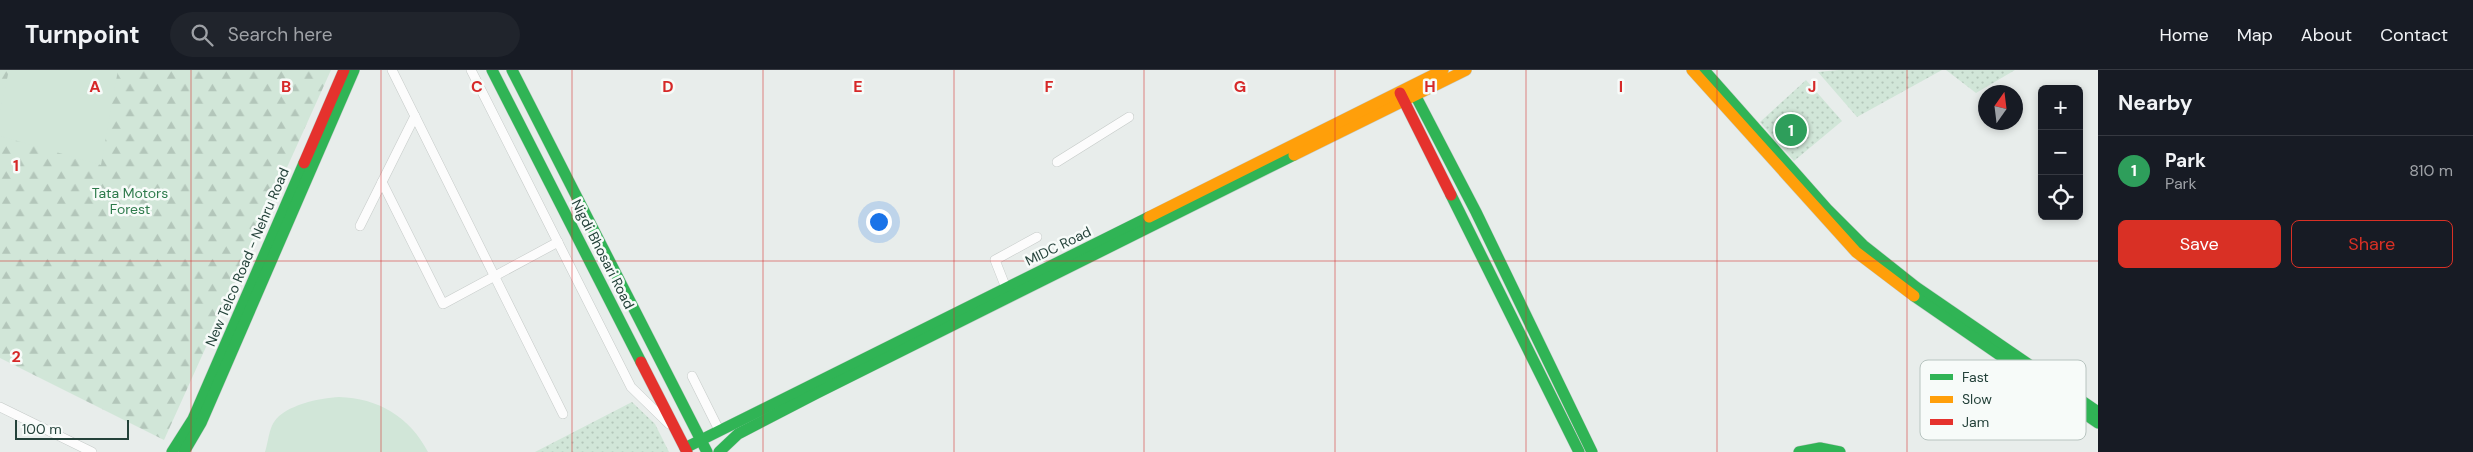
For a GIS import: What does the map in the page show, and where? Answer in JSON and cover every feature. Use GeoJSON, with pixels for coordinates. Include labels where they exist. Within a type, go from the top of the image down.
{"type":"FeatureCollection","features":[{"type":"Feature","properties":{"kind":"main road","name":"New Telco Road - Nehru Road"},"geometry":{"type":"LineString","coordinates":[[184,452],[201,423],[297,191],[344,70]]}},
{"type":"Feature","properties":{"kind":"main road","name":"New Telco Road - Nehru Road"},"geometry":{"type":"LineString","coordinates":[[172,452],[184,436],[193,419],[354,70]]}},
{"type":"Feature","properties":{"kind":"main road","name":"Nigdi Bhosari Road"},"geometry":{"type":"LineString","coordinates":[[512,70],[707,452]]}},
{"type":"Feature","properties":{"kind":"main road"},"geometry":{"type":"LineString","coordinates":[[1413,90],[1443,70]]}},
{"type":"Feature","properties":{"kind":"main road"},"geometry":{"type":"LineString","coordinates":[[719,452],[730,440],[747,429],[1067,264],[1401,95],[1466,70]]}},
{"type":"Feature","properties":{"kind":"main road"},"geometry":{"type":"LineString","coordinates":[[1692,70],[1856,252],[1911,294],[2007,360]]}},
{"type":"Feature","properties":{"kind":"main road"},"geometry":{"type":"LineString","coordinates":[[1704,70],[1827,209],[1862,245],[1916,287],[2022,360]]}},
{"type":"Feature","properties":{"kind":"main road","name":"Nigdi Bhosari Road"},"geometry":{"type":"LineString","coordinates":[[494,73],[686,450]]}},
{"type":"Feature","properties":{"kind":"main road"},"geometry":{"type":"LineString","coordinates":[[1413,90],[1476,212],[1592,452]]}},
{"type":"Feature","properties":{"kind":"main road"},"geometry":{"type":"LineString","coordinates":[[1401,95],[1579,452]]}},
{"type":"Feature","properties":{"kind":"main road","name":"MIDC Road"},"geometry":{"type":"LineString","coordinates":[[686,450],[719,430],[1006,288],[1067,264]]}},
{"type":"Feature","properties":{"kind":"main road"},"geometry":{"type":"LineString","coordinates":[[2086,404],[2098,412]]}},
{"type":"Feature","properties":{"kind":"main road"},"geometry":{"type":"LineString","coordinates":[[2086,415],[2098,423]]}},
{"type":"Feature","properties":{"kind":"main road"},"geometry":{"type":"LineString","coordinates":[[1800,452],[1808,449],[1829,448],[1840,452]]}},
{"type":"Feature","properties":{"kind":"street"},"geometry":{"type":"LineString","coordinates":[[392,70],[563,414]]}},
{"type":"Feature","properties":{"kind":"street"},"geometry":{"type":"LineString","coordinates":[[470,70],[631,387],[675,429]]}},
{"type":"Feature","properties":{"kind":"street"},"geometry":{"type":"LineString","coordinates":[[479,85],[494,73]]}},
{"type":"Feature","properties":{"kind":"street"},"geometry":{"type":"LineString","coordinates":[[360,226],[415,116]]}},
{"type":"Feature","properties":{"kind":"street"},"geometry":{"type":"LineString","coordinates":[[1057,162],[1129,117]]}},
{"type":"Feature","properties":{"kind":"street"},"geometry":{"type":"LineString","coordinates":[[382,182],[443,304],[558,242]]}},
{"type":"Feature","properties":{"kind":"street"},"geometry":{"type":"LineString","coordinates":[[1006,288],[995,260],[1037,237]]}},
{"type":"Feature","properties":{"kind":"street"},"geometry":{"type":"LineString","coordinates":[[692,376],[719,430]]}},
{"type":"Feature","properties":{"kind":"street"},"geometry":{"type":"LineString","coordinates":[[0,408],[92,452]]}},
{"type":"Feature","properties":{"kind":"green space","name":"Tata Motors Forest"},"geometry":{"type":"Polygon","coordinates":[[[0,70],[331,70],[164,440],[0,358],[0,70]]]}},
{"type":"Feature","properties":{"kind":"green space"},"geometry":{"type":"Polygon","coordinates":[[[9,70],[118,70],[101,165],[0,136],[0,111],[9,70]]]}},
{"type":"Feature","properties":{"kind":"green space"},"geometry":{"type":"Polygon","coordinates":[[[1839,70],[1942,70],[1857,117],[1818,72],[1839,70]]]}},
{"type":"Feature","properties":{"kind":"green space"},"geometry":{"type":"Polygon","coordinates":[[[1946,70],[2015,70],[1990,85],[1978,85],[1978,92],[1976,93],[1946,70]]]}},
{"type":"Feature","properties":{"kind":"green space"},"geometry":{"type":"Polygon","coordinates":[[[1806,80],[1842,121],[1794,161],[1760,122],[1806,80]]]}},
{"type":"Feature","properties":{"kind":"green space"},"geometry":{"type":"Polygon","coordinates":[[[339,397],[367,401],[391,412],[412,429],[428,452],[265,452],[271,428],[279,416],[304,403],[339,397]]]}},
{"type":"Feature","properties":{"kind":"green space"},"geometry":{"type":"Polygon","coordinates":[[[632,402],[655,424],[669,452],[535,452],[632,402]]]}},
{"type":"Feature","properties":{"kind":"traffic: fast"},"geometry":{"type":"LineString","coordinates":[[184,452],[201,423],[354,70]]}},
{"type":"Feature","properties":{"kind":"traffic: fast"},"geometry":{"type":"LineString","coordinates":[[492,70],[641,362]]}},
{"type":"Feature","properties":{"kind":"traffic: fast"},"geometry":{"type":"LineString","coordinates":[[512,70],[707,452]]}},
{"type":"Feature","properties":{"kind":"traffic: fast"},"geometry":{"type":"LineString","coordinates":[[1704,70],[1827,209],[1863,245],[1916,287],[2022,360]]}},
{"type":"Feature","properties":{"kind":"traffic: fast"},"geometry":{"type":"LineString","coordinates":[[1412,89],[1476,212],[1592,452]]}},
{"type":"Feature","properties":{"kind":"traffic: fast"},"geometry":{"type":"LineString","coordinates":[[719,452],[738,434],[817,393],[1294,155]]}},
{"type":"Feature","properties":{"kind":"traffic: fast"},"geometry":{"type":"LineString","coordinates":[[172,452],[193,419],[304,163]]}},
{"type":"Feature","properties":{"kind":"traffic: fast"},"geometry":{"type":"LineString","coordinates":[[1451,195],[1579,452]]}},
{"type":"Feature","properties":{"kind":"traffic: fast"},"geometry":{"type":"LineString","coordinates":[[685,448],[1149,217]]}},
{"type":"Feature","properties":{"kind":"traffic: fast"},"geometry":{"type":"LineString","coordinates":[[1914,296],[2007,360]]}},
{"type":"Feature","properties":{"kind":"traffic: fast"},"geometry":{"type":"LineString","coordinates":[[2086,404],[2098,412]]}},
{"type":"Feature","properties":{"kind":"traffic: fast"},"geometry":{"type":"LineString","coordinates":[[2086,415],[2098,423]]}},
{"type":"Feature","properties":{"kind":"traffic: fast"},"geometry":{"type":"LineString","coordinates":[[1799,452],[1820,448],[1840,452]]}},
{"type":"Feature","properties":{"kind":"traffic: slow"},"geometry":{"type":"LineString","coordinates":[[1149,217],[1443,70]]}},
{"type":"Feature","properties":{"kind":"traffic: slow"},"geometry":{"type":"LineString","coordinates":[[1294,155],[1466,70]]}},
{"type":"Feature","properties":{"kind":"traffic: slow"},"geometry":{"type":"LineString","coordinates":[[1692,70],[1856,252],[1914,296]]}},
{"type":"Feature","properties":{"kind":"traffic: jam"},"geometry":{"type":"LineString","coordinates":[[304,163],[344,70]]}},
{"type":"Feature","properties":{"kind":"traffic: jam"},"geometry":{"type":"LineString","coordinates":[[1400,93],[1451,195]]}},
{"type":"Feature","properties":{"kind":"traffic: jam"},"geometry":{"type":"LineString","coordinates":[[641,362],[687,452]]}},
{"type":"Feature","properties":{"kind":"place","name":"Park"},"geometry":{"type":"Point","coordinates":[1791,130]}}]}
